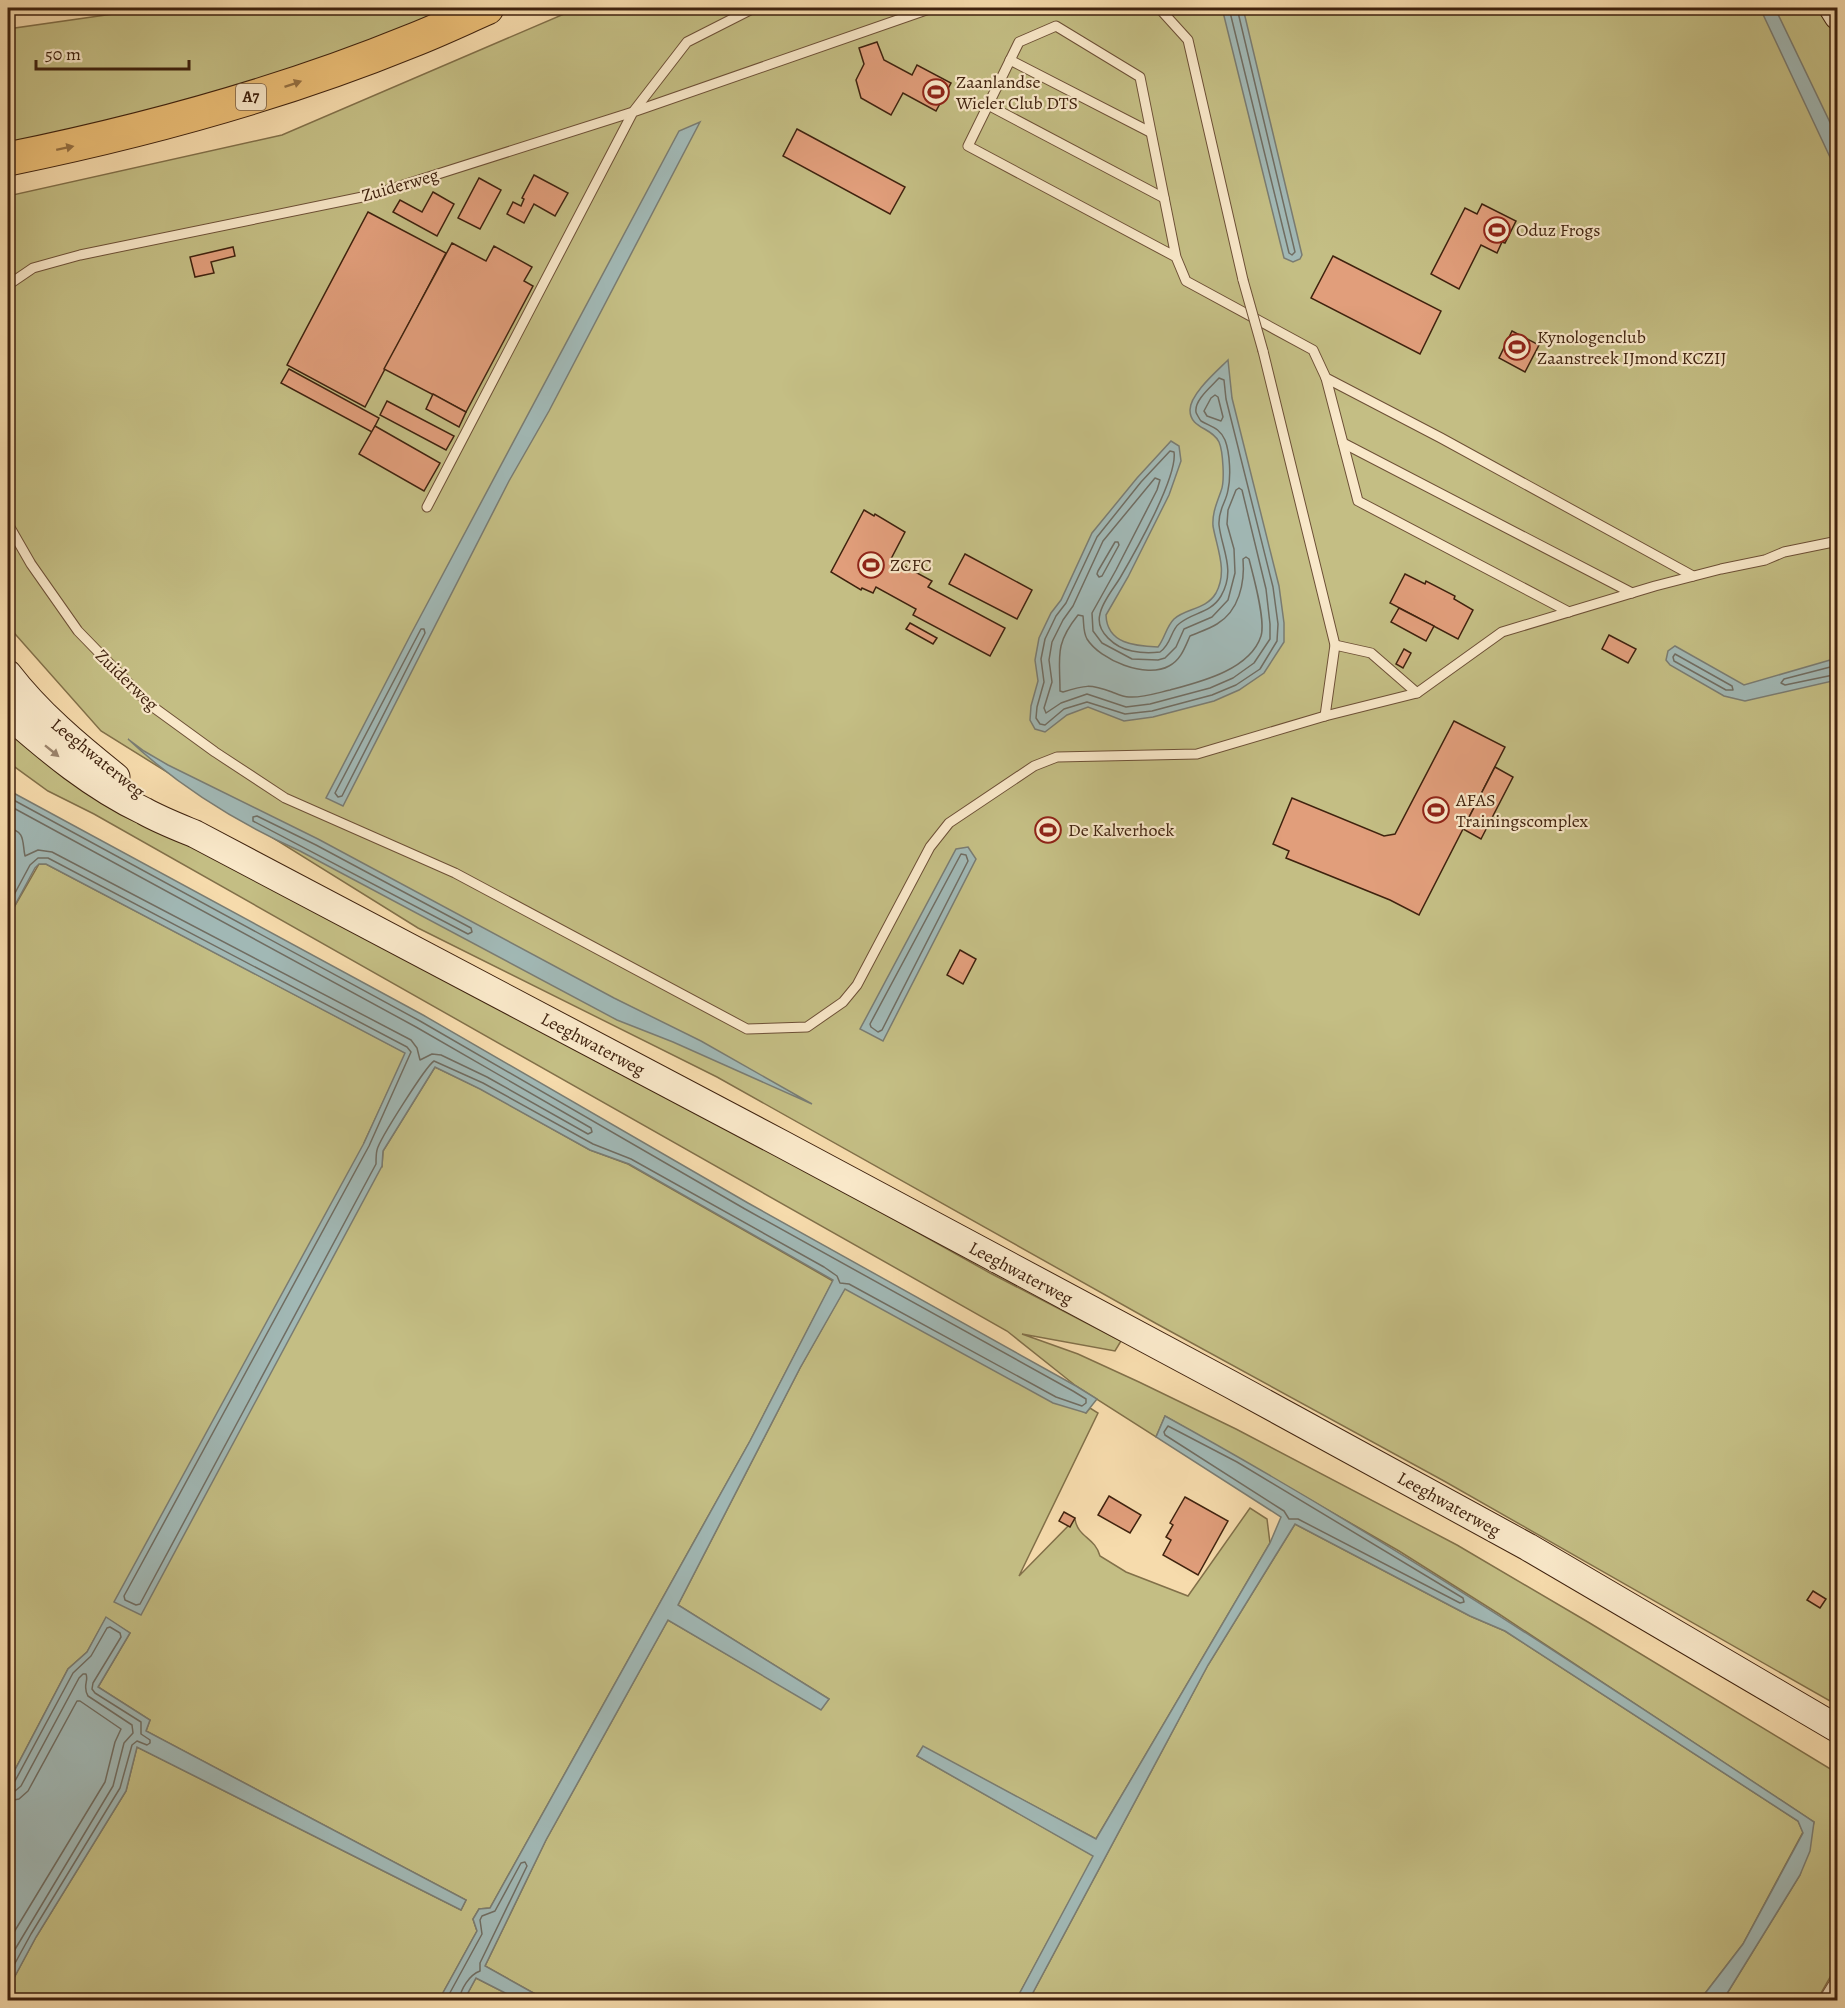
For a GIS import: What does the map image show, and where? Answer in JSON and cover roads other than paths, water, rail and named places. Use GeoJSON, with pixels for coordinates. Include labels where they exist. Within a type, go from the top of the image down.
{"type":"FeatureCollection","features":[{"type":"Feature","properties":{"kind":"highway","name":"A7"},"geometry":{"type":"LineString","coordinates":[[8,159],[82,144],[187,118],[291,85],[411,41],[487,8]]}},
{"type":"Feature","properties":{"kind":"main road"},"geometry":{"type":"LineString","coordinates":[[1833,8],[1838,16]]}},
{"type":"Feature","properties":{"kind":"main road","name":"Leeghwaterweg"},"geometry":{"type":"LineString","coordinates":[[8,674],[18,688],[87,754],[195,834]]}},
{"type":"Feature","properties":{"kind":"main road","name":"Leeghwaterweg"},"geometry":{"type":"LineString","coordinates":[[8,714],[57,755],[97,784],[142,811],[195,834],[1241,1390],[1528,1547],[1838,1730]]}},
{"type":"Feature","properties":{"kind":"street"},"geometry":{"type":"LineString","coordinates":[[1830,2001],[1838,1987]]}},
{"type":"Feature","properties":{"kind":"lane"},"geometry":{"type":"LineString","coordinates":[[427,507],[633,112],[687,42],[754,8]]}},
{"type":"Feature","properties":{"kind":"lane","name":"Zuiderweg"},"geometry":{"type":"LineString","coordinates":[[8,285],[33,268],[80,255],[372,195],[633,112],[932,8]]}},
{"type":"Feature","properties":{"kind":"lane"},"geometry":{"type":"LineString","coordinates":[[1159,8],[1188,40],[1243,280],[1263,351],[1335,645],[1325,716]]}},
{"type":"Feature","properties":{"kind":"lane"},"geometry":{"type":"LineString","coordinates":[[1176,257],[968,146],[1019,42],[1056,26],[1140,76],[1176,257],[1186,281],[1313,350],[1326,378],[1358,501],[1569,612]]}},
{"type":"Feature","properties":{"kind":"lane"},"geometry":{"type":"LineString","coordinates":[[1010,60],[1150,132]]}},
{"type":"Feature","properties":{"kind":"lane"},"geometry":{"type":"LineString","coordinates":[[988,105],[1164,198]]}},
{"type":"Feature","properties":{"kind":"lane"},"geometry":{"type":"LineString","coordinates":[[1326,378],[1693,576]]}},
{"type":"Feature","properties":{"kind":"lane"},"geometry":{"type":"LineString","coordinates":[[1343,443],[1632,593]]}},
{"type":"Feature","properties":{"kind":"lane","name":"Zuiderweg"},"geometry":{"type":"LineString","coordinates":[[8,524],[31,564],[78,631],[149,704],[215,752],[285,798],[455,873],[747,1029],[807,1027],[843,1002],[856,985],[930,847],[949,823],[1034,766],[1057,757],[1197,754],[1325,716],[1417,693]]}},
{"type":"Feature","properties":{"kind":"lane"},"geometry":{"type":"LineString","coordinates":[[1335,645],[1371,653],[1417,693],[1502,632],[1693,576],[1766,560],[1784,552],[1838,541]]}},
{"type":"Feature","properties":{"kind":"water"},"geometry":{"type":"Polygon","coordinates":[[[1222,8],[1243,8],[1302,255],[1300,259],[1293,262],[1284,258],[1222,8]]]}},
{"type":"Feature","properties":{"kind":"water"},"geometry":{"type":"Polygon","coordinates":[[[1760,8],[1775,8],[1837,137],[1837,172],[1760,8]]]}},
{"type":"Feature","properties":{"kind":"water"},"geometry":{"type":"Polygon","coordinates":[[[700,122],[549,411],[509,481],[343,806],[326,798],[679,131],[700,122]]]}},
{"type":"Feature","properties":{"kind":"water"},"geometry":{"type":"Polygon","coordinates":[[[1228,360],[1232,398],[1279,586],[1284,642],[1264,673],[1239,690],[1214,701],[1153,717],[1124,721],[1088,707],[1067,715],[1045,732],[1035,729],[1030,720],[1031,706],[1038,681],[1035,660],[1039,638],[1051,613],[1061,600],[1092,533],[1171,441],[1179,446],[1181,461],[1169,495],[1128,577],[1106,615],[1108,625],[1111,632],[1124,642],[1158,647],[1174,619],[1207,603],[1216,593],[1221,568],[1213,521],[1222,487],[1222,452],[1216,437],[1197,425],[1190,410],[1199,390],[1228,360]]]}},
{"type":"Feature","properties":{"kind":"water"},"geometry":{"type":"Polygon","coordinates":[[[1675,646],[1744,685],[1837,658],[1837,680],[1745,701],[1724,696],[1670,665],[1666,660],[1668,651],[1675,646]]]}},
{"type":"Feature","properties":{"kind":"water"},"geometry":{"type":"Polygon","coordinates":[[[128,739],[168,765],[318,839],[614,998],[701,1041],[812,1104],[673,1042],[617,1020],[254,828],[188,788],[128,739]]]}},
{"type":"Feature","properties":{"kind":"water"},"geometry":{"type":"Polygon","coordinates":[[[8,790],[423,1015],[748,1203],[1097,1399],[1086,1413],[1053,1403],[845,1289],[800,1368],[678,1605],[829,1699],[821,1710],[668,1620],[546,1840],[485,1966],[546,2000],[519,2000],[476,1978],[464,2000],[439,2000],[477,1931],[473,1919],[479,1909],[490,1908],[750,1441],[833,1280],[629,1164],[590,1150],[480,1089],[435,1067],[383,1151],[382,1166],[141,1615],[114,1602],[364,1143],[405,1053],[46,864],[39,864],[35,868],[8,918],[8,855],[11,844],[8,840],[8,790]]]}},
{"type":"Feature","properties":{"kind":"water"},"geometry":{"type":"Polygon","coordinates":[[[968,847],[976,859],[883,1041],[860,1029],[956,849],[968,847]]]}},
{"type":"Feature","properties":{"kind":"water"},"geometry":{"type":"Polygon","coordinates":[[[1165,1416],[1413,1561],[1814,1822],[1810,1851],[1800,1875],[1723,2000],[1700,2000],[1743,1944],[1803,1833],[1798,1821],[1505,1631],[1470,1616],[1295,1524],[1208,1665],[1029,2000],[1016,2000],[1093,1856],[917,1756],[923,1746],[1096,1839],[1270,1543],[1281,1517],[1156,1437],[1165,1416]]]}},
{"type":"Feature","properties":{"kind":"water"},"geometry":{"type":"Polygon","coordinates":[[[106,1617],[130,1633],[98,1687],[150,1720],[146,1731],[466,1900],[461,1910],[137,1747],[126,1791],[36,1937],[8,1989],[8,1783],[68,1669],[87,1652],[106,1617]]]}},
{"type":"Feature","properties":{"kind":"place","name":"Zaanlandse Wieler Club DTS"},"geometry":{"type":"Point","coordinates":[936,92]}},
{"type":"Feature","properties":{"kind":"place","name":"Oduz Frogs"},"geometry":{"type":"Point","coordinates":[1497,230]}},
{"type":"Feature","properties":{"kind":"place","name":"Kynologenclub Zaanstreek IJmond KCZIJ"},"geometry":{"type":"Point","coordinates":[1517,347]}},
{"type":"Feature","properties":{"kind":"place","name":"ZCFC"},"geometry":{"type":"Point","coordinates":[871,565]}},
{"type":"Feature","properties":{"kind":"place","name":"AFAS Trainingscomplex"},"geometry":{"type":"Point","coordinates":[1436,810]}},
{"type":"Feature","properties":{"kind":"place","name":"De Kalverhoek"},"geometry":{"type":"Point","coordinates":[1048,830]}}]}
